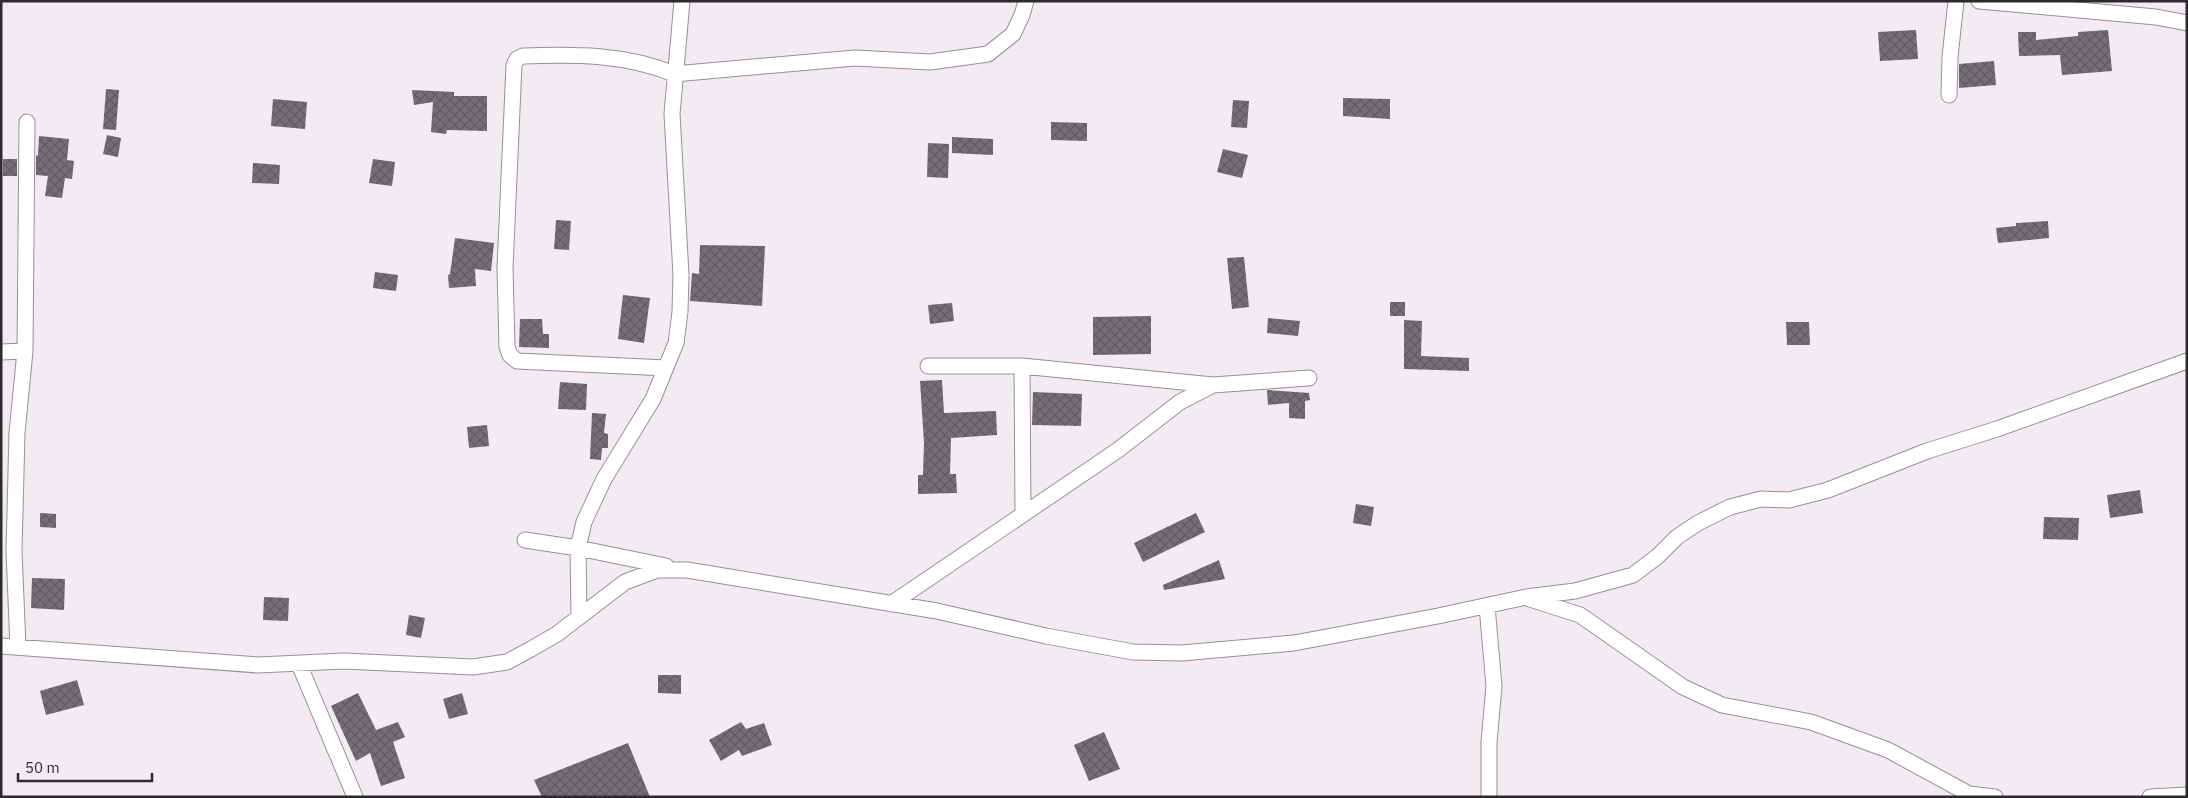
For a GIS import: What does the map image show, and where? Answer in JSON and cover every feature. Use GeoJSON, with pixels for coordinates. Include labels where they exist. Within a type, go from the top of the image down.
{"type":"FeatureCollection","features":[{"type":"Feature","properties":{"kind":"street"},"geometry":{"type":"LineString","coordinates":[[579,616],[578,548],[584,522],[604,478],[653,399],[676,344],[680,312],[681,267],[672,114],[674,74],[682,1]]}},
{"type":"Feature","properties":{"kind":"street"},"geometry":{"type":"LineString","coordinates":[[666,368],[517,361],[510,355],[507,347],[505,268],[514,65],[517,59],[523,56],[562,54],[616,58],[652,65],[674,74],[856,58],[930,62],[988,54],[1013,34],[1022,16],[1026,1]]}},
{"type":"Feature","properties":{"kind":"street"},"geometry":{"type":"LineString","coordinates":[[1949,95],[1950,57],[1956,1]]}},
{"type":"Feature","properties":{"kind":"street"},"geometry":{"type":"LineString","coordinates":[[1978,1],[2156,16],[2187,22]]}},
{"type":"Feature","properties":{"kind":"street"},"geometry":{"type":"LineString","coordinates":[[18,647],[14,551],[17,433],[25,351],[26,122]]}},
{"type":"Feature","properties":{"kind":"street"},"geometry":{"type":"LineString","coordinates":[[1,352],[25,351]]}},
{"type":"Feature","properties":{"kind":"street"},"geometry":{"type":"LineString","coordinates":[[525,540],[578,548],[687,570],[937,611],[1046,636],[1133,652],[1182,653],[1294,642],[1488,606],[1526,597],[1575,591],[1634,575],[1658,556],[1677,537],[1698,523],[1730,507],[1761,499],[1789,500],[1828,490],[1927,451],[1997,430],[2187,361]]}},
{"type":"Feature","properties":{"kind":"street"},"geometry":{"type":"LineString","coordinates":[[928,366],[1022,366],[1213,385],[1309,378]]}},
{"type":"Feature","properties":{"kind":"street"},"geometry":{"type":"LineString","coordinates":[[1022,366],[1023,514]]}},
{"type":"Feature","properties":{"kind":"street"},"geometry":{"type":"LineString","coordinates":[[891,604],[1118,450],[1180,402],[1213,385]]}},
{"type":"Feature","properties":{"kind":"street"},"geometry":{"type":"LineString","coordinates":[[1,646],[258,665],[344,661],[473,667],[507,662],[557,634],[625,582],[657,570],[687,570]]}},
{"type":"Feature","properties":{"kind":"street"},"geometry":{"type":"LineString","coordinates":[[1526,597],[1580,615],[1683,687],[1722,706],[1811,722],[1888,750],[1969,795],[1995,797]]}},
{"type":"Feature","properties":{"kind":"street"},"geometry":{"type":"LineString","coordinates":[[1488,606],[1494,686],[1489,742],[1489,797]]}},
{"type":"Feature","properties":{"kind":"street"},"geometry":{"type":"LineString","coordinates":[[299,664],[355,797]]}},
{"type":"Feature","properties":{"kind":"street"},"geometry":{"type":"LineString","coordinates":[[2150,797],[2187,795]]}},
{"type":"Feature","properties":{"kind":"building"},"geometry":{"type":"Polygon","coordinates":[[[1916,30],[1918,59],[1880,61],[1878,32],[1916,30]]]}},
{"type":"Feature","properties":{"kind":"building"},"geometry":{"type":"Polygon","coordinates":[[[2108,30],[2112,71],[2062,75],[2060,55],[2019,56],[2018,32],[2036,32],[2036,40],[2078,36],[2078,32],[2108,30]]]}},
{"type":"Feature","properties":{"kind":"building"},"geometry":{"type":"Polygon","coordinates":[[[1994,61],[1996,85],[1959,88],[1959,64],[1994,61]]]}},
{"type":"Feature","properties":{"kind":"building"},"geometry":{"type":"Polygon","coordinates":[[[106,89],[119,90],[116,130],[103,129],[106,89]]]}},
{"type":"Feature","properties":{"kind":"building"},"geometry":{"type":"Polygon","coordinates":[[[412,90],[454,92],[454,96],[487,96],[487,131],[447,130],[446,134],[431,132],[433,102],[414,105],[412,90]]]}},
{"type":"Feature","properties":{"kind":"building"},"geometry":{"type":"Polygon","coordinates":[[[1343,98],[1390,99],[1390,119],[1343,116],[1343,98]]]}},
{"type":"Feature","properties":{"kind":"building"},"geometry":{"type":"Polygon","coordinates":[[[273,99],[307,102],[305,129],[271,126],[273,99]]]}},
{"type":"Feature","properties":{"kind":"building"},"geometry":{"type":"Polygon","coordinates":[[[1233,100],[1249,101],[1247,128],[1231,127],[1233,100]]]}},
{"type":"Feature","properties":{"kind":"building"},"geometry":{"type":"Polygon","coordinates":[[[1051,122],[1087,123],[1087,141],[1051,140],[1051,122]]]}},
{"type":"Feature","properties":{"kind":"building"},"geometry":{"type":"Polygon","coordinates":[[[107,135],[121,138],[118,157],[103,154],[107,135]]]}},
{"type":"Feature","properties":{"kind":"building"},"geometry":{"type":"Polygon","coordinates":[[[39,136],[69,139],[67,160],[74,161],[72,179],[65,178],[62,198],[45,196],[48,176],[36,175],[39,136]]]}},
{"type":"Feature","properties":{"kind":"building"},"geometry":{"type":"Polygon","coordinates":[[[952,137],[993,139],[993,155],[952,153],[952,137]]]}},
{"type":"Feature","properties":{"kind":"building"},"geometry":{"type":"Polygon","coordinates":[[[928,143],[949,144],[948,178],[927,177],[928,143]]]}},
{"type":"Feature","properties":{"kind":"building"},"geometry":{"type":"Polygon","coordinates":[[[1223,149],[1248,155],[1242,178],[1217,172],[1223,149]]]}},
{"type":"Feature","properties":{"kind":"building"},"geometry":{"type":"Polygon","coordinates":[[[3,159],[17,159],[17,176],[3,176],[3,159]]]}},
{"type":"Feature","properties":{"kind":"building"},"geometry":{"type":"Polygon","coordinates":[[[373,159],[395,162],[392,186],[369,183],[373,159]]]}},
{"type":"Feature","properties":{"kind":"building"},"geometry":{"type":"Polygon","coordinates":[[[253,163],[280,165],[279,184],[252,183],[253,163]]]}},
{"type":"Feature","properties":{"kind":"building"},"geometry":{"type":"Polygon","coordinates":[[[556,220],[571,221],[569,250],[554,249],[556,220]]]}},
{"type":"Feature","properties":{"kind":"building"},"geometry":{"type":"Polygon","coordinates":[[[2048,221],[2049,238],[1998,243],[1996,228],[2016,226],[2016,223],[2048,221]]]}},
{"type":"Feature","properties":{"kind":"building"},"geometry":{"type":"Polygon","coordinates":[[[455,238],[494,243],[491,271],[475,269],[476,286],[449,288],[448,275],[450,274],[455,238]]]}},
{"type":"Feature","properties":{"kind":"building"},"geometry":{"type":"Polygon","coordinates":[[[700,245],[765,246],[762,306],[690,301],[692,273],[699,274],[700,245]]]}},
{"type":"Feature","properties":{"kind":"building"},"geometry":{"type":"Polygon","coordinates":[[[1244,257],[1249,307],[1232,309],[1227,258],[1244,257]]]}},
{"type":"Feature","properties":{"kind":"building"},"geometry":{"type":"Polygon","coordinates":[[[375,272],[398,275],[396,291],[373,288],[375,272]]]}},
{"type":"Feature","properties":{"kind":"building"},"geometry":{"type":"Polygon","coordinates":[[[623,295],[650,298],[644,343],[618,339],[623,295]]]}},
{"type":"Feature","properties":{"kind":"building"},"geometry":{"type":"Polygon","coordinates":[[[1390,302],[1405,302],[1405,316],[1390,316],[1390,302]]]}},
{"type":"Feature","properties":{"kind":"building"},"geometry":{"type":"Polygon","coordinates":[[[952,303],[954,321],[930,324],[928,305],[952,303]]]}},
{"type":"Feature","properties":{"kind":"building"},"geometry":{"type":"Polygon","coordinates":[[[1151,316],[1151,354],[1093,355],[1093,317],[1151,316]]]}},
{"type":"Feature","properties":{"kind":"building"},"geometry":{"type":"Polygon","coordinates":[[[1268,318],[1300,321],[1298,336],[1267,333],[1268,318]]]}},
{"type":"Feature","properties":{"kind":"building"},"geometry":{"type":"Polygon","coordinates":[[[520,319],[542,319],[543,334],[549,334],[549,348],[519,347],[520,319]]]}},
{"type":"Feature","properties":{"kind":"building"},"geometry":{"type":"Polygon","coordinates":[[[1404,320],[1422,321],[1421,356],[1469,358],[1469,371],[1404,369],[1404,320]]]}},
{"type":"Feature","properties":{"kind":"building"},"geometry":{"type":"Polygon","coordinates":[[[1786,322],[1809,322],[1810,345],[1787,345],[1786,322]]]}},
{"type":"Feature","properties":{"kind":"building"},"geometry":{"type":"Polygon","coordinates":[[[942,380],[944,413],[996,411],[997,435],[951,438],[950,474],[956,474],[957,493],[918,494],[918,475],[923,475],[924,443],[920,381],[942,380]]]}},
{"type":"Feature","properties":{"kind":"building"},"geometry":{"type":"Polygon","coordinates":[[[560,382],[587,384],[586,410],[558,409],[560,382]]]}},
{"type":"Feature","properties":{"kind":"building"},"geometry":{"type":"Polygon","coordinates":[[[1267,390],[1309,393],[1310,400],[1305,401],[1305,419],[1289,418],[1289,403],[1268,405],[1267,390]]]}},
{"type":"Feature","properties":{"kind":"building"},"geometry":{"type":"Polygon","coordinates":[[[1033,392],[1082,394],[1081,426],[1032,425],[1033,392]]]}},
{"type":"Feature","properties":{"kind":"building"},"geometry":{"type":"Polygon","coordinates":[[[592,413],[606,414],[604,433],[608,434],[608,448],[602,448],[601,460],[590,459],[592,413]]]}},
{"type":"Feature","properties":{"kind":"building"},"geometry":{"type":"Polygon","coordinates":[[[487,425],[489,446],[469,448],[467,427],[487,425]]]}},
{"type":"Feature","properties":{"kind":"building"},"geometry":{"type":"Polygon","coordinates":[[[2140,490],[2143,513],[2110,518],[2107,495],[2140,490]]]}},
{"type":"Feature","properties":{"kind":"building"},"geometry":{"type":"Polygon","coordinates":[[[1356,504],[1374,507],[1371,526],[1353,523],[1356,504]]]}},
{"type":"Feature","properties":{"kind":"building"},"geometry":{"type":"Polygon","coordinates":[[[40,513],[56,514],[56,528],[40,527],[40,513]]]}},
{"type":"Feature","properties":{"kind":"building"},"geometry":{"type":"Polygon","coordinates":[[[1196,513],[1205,532],[1143,562],[1134,543],[1196,513]]]}},
{"type":"Feature","properties":{"kind":"building"},"geometry":{"type":"Polygon","coordinates":[[[2044,517],[2079,518],[2078,540],[2043,539],[2044,517]]]}},
{"type":"Feature","properties":{"kind":"building"},"geometry":{"type":"Polygon","coordinates":[[[1219,560],[1225,579],[1164,590],[1163,585],[1219,560]]]}},
{"type":"Feature","properties":{"kind":"building"},"geometry":{"type":"Polygon","coordinates":[[[32,578],[65,579],[64,610],[31,608],[32,578]]]}},
{"type":"Feature","properties":{"kind":"building"},"geometry":{"type":"Polygon","coordinates":[[[264,597],[289,598],[288,621],[263,620],[264,597]]]}},
{"type":"Feature","properties":{"kind":"building"},"geometry":{"type":"Polygon","coordinates":[[[409,615],[425,618],[421,638],[406,635],[409,615]]]}},
{"type":"Feature","properties":{"kind":"building"},"geometry":{"type":"Polygon","coordinates":[[[658,675],[681,675],[681,694],[658,693],[658,675]]]}},
{"type":"Feature","properties":{"kind":"building"},"geometry":{"type":"Polygon","coordinates":[[[77,680],[84,705],[46,715],[40,691],[77,680]]]}},
{"type":"Feature","properties":{"kind":"building"},"geometry":{"type":"Polygon","coordinates":[[[358,693],[376,730],[398,722],[405,737],[393,742],[405,778],[381,786],[370,753],[356,761],[331,706],[358,693]]]}},
{"type":"Feature","properties":{"kind":"building"},"geometry":{"type":"Polygon","coordinates":[[[462,693],[468,714],[449,719],[443,699],[462,693]]]}},
{"type":"Feature","properties":{"kind":"building"},"geometry":{"type":"Polygon","coordinates":[[[741,722],[746,729],[764,723],[772,745],[742,756],[739,750],[721,761],[709,740],[741,722]]]}},
{"type":"Feature","properties":{"kind":"building"},"geometry":{"type":"Polygon","coordinates":[[[1104,732],[1120,769],[1089,781],[1074,745],[1104,732]]]}},
{"type":"Feature","properties":{"kind":"building"},"geometry":{"type":"Polygon","coordinates":[[[628,743],[650,797],[542,797],[534,780],[628,743]]]}}]}
